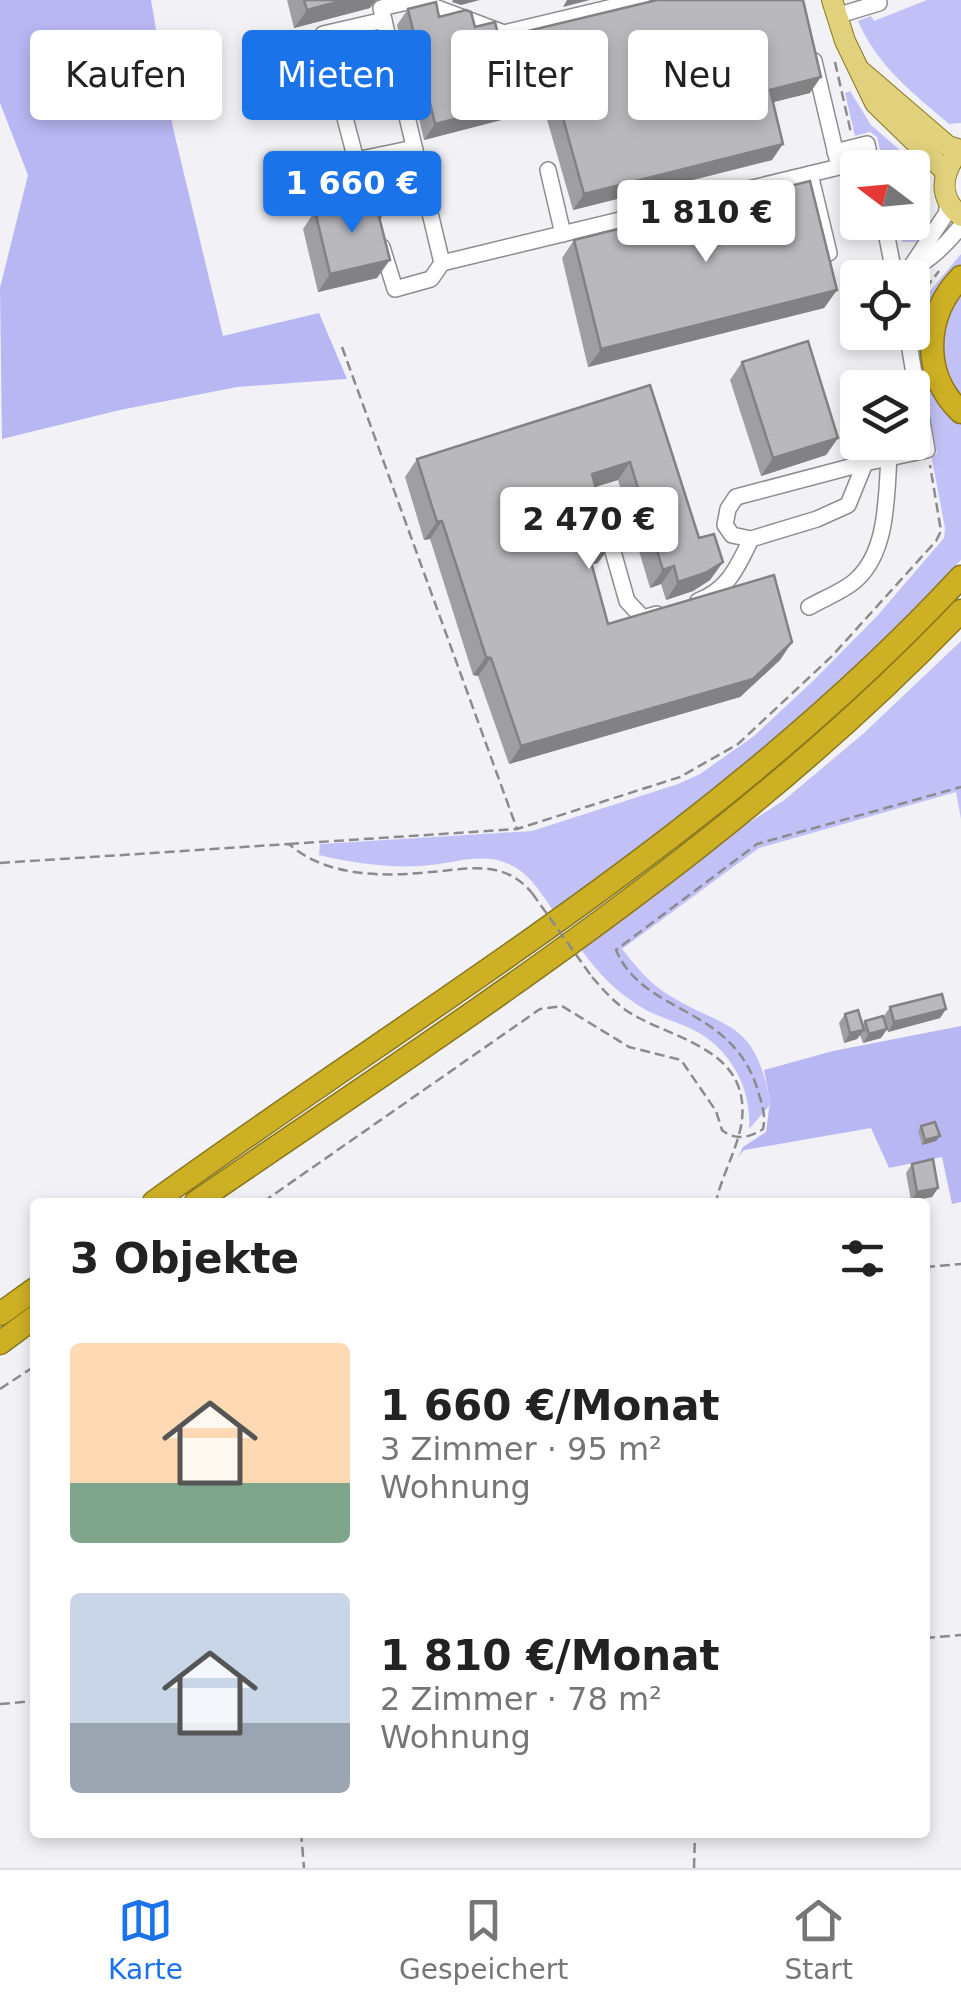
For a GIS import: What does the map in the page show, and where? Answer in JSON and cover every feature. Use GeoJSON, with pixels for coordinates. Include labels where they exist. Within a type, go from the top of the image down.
{"type":"FeatureCollection","features":[{"type":"Feature","properties":{"kind":"highway"},"geometry":{"type":"LineString","coordinates":[[961,277],[943,300],[932,343],[939,380],[961,412]]}},
{"type":"Feature","properties":{"kind":"highway"},"geometry":{"type":"LineString","coordinates":[[160,1198],[519,951],[707,810],[882,658],[961,577]]}},
{"type":"Feature","properties":{"kind":"highway"},"geometry":{"type":"LineString","coordinates":[[202,1198],[621,906],[813,754],[961,610]]}},
{"type":"Feature","properties":{"kind":"highway"},"geometry":{"type":"LineString","coordinates":[[918,656],[961,627]]}},
{"type":"Feature","properties":{"kind":"highway"},"geometry":{"type":"LineString","coordinates":[[0,1314],[30,1293]]}},
{"type":"Feature","properties":{"kind":"highway"},"geometry":{"type":"LineString","coordinates":[[0,1343],[30,1321]]}},
{"type":"Feature","properties":{"kind":"main road"},"geometry":{"type":"LineString","coordinates":[[834,8],[875,103],[946,172]]}},
{"type":"Feature","properties":{"kind":"main road"},"geometry":{"type":"LineString","coordinates":[[860,71],[948,146],[961,152],[946,172],[944,188],[955,210]]}},
{"type":"Feature","properties":{"kind":"lane"},"geometry":{"type":"LineString","coordinates":[[442,263],[382,8],[416,0],[504,33],[642,0]]}},
{"type":"Feature","properties":{"kind":"lane"},"geometry":{"type":"LineString","coordinates":[[834,8],[879,3]]}},
{"type":"Feature","properties":{"kind":"lane"},"geometry":{"type":"LineString","coordinates":[[384,20],[323,34],[394,289],[431,279],[442,263],[839,168],[808,38]]}},
{"type":"Feature","properties":{"kind":"lane"},"geometry":{"type":"LineString","coordinates":[[835,152],[861,146],[863,150]]}},
{"type":"Feature","properties":{"kind":"lane"},"geometry":{"type":"LineString","coordinates":[[356,160],[414,148]]}},
{"type":"Feature","properties":{"kind":"lane"},"geometry":{"type":"LineString","coordinates":[[548,170],[563,234]]}},
{"type":"Feature","properties":{"kind":"lane"},"geometry":{"type":"LineString","coordinates":[[810,174],[828,252]]}},
{"type":"Feature","properties":{"kind":"lane"},"geometry":{"type":"LineString","coordinates":[[911,260],[946,214],[955,210]]}},
{"type":"Feature","properties":{"kind":"lane"},"geometry":{"type":"LineString","coordinates":[[926,260],[961,226]]}},
{"type":"Feature","properties":{"kind":"lane"},"geometry":{"type":"LineString","coordinates":[[865,464],[848,505],[817,520],[751,539],[732,535],[725,524],[728,509],[736,498],[865,464],[881,460]]}},
{"type":"Feature","properties":{"kind":"lane"},"geometry":{"type":"LineString","coordinates":[[809,607],[856,580],[874,556],[884,516],[889,460]]}},
{"type":"Feature","properties":{"kind":"lane"},"geometry":{"type":"LineString","coordinates":[[606,527],[627,601],[643,618],[712,596],[734,575],[751,539]]}},
{"type":"Feature","properties":{"kind":"path"},"geometry":{"type":"LineString","coordinates":[[834,58],[861,146]]}},
{"type":"Feature","properties":{"kind":"path"},"geometry":{"type":"LineString","coordinates":[[342,347],[517,829]]}},
{"type":"Feature","properties":{"kind":"path"},"geometry":{"type":"LineString","coordinates":[[0,863],[517,829],[680,777],[738,744],[832,656],[936,542],[941,530],[929,460]]}},
{"type":"Feature","properties":{"kind":"path"},"geometry":{"type":"LineString","coordinates":[[269,1198],[493,1040],[540,1009],[554,1006],[570,1009],[629,1047],[681,1060],[716,1111],[722,1130],[738,1138],[754,1135],[763,1129],[766,1116],[752,1073],[737,1047],[709,1024],[650,990],[621,963],[616,950],[757,844],[961,788]]}},
{"type":"Feature","properties":{"kind":"path"},"geometry":{"type":"LineString","coordinates":[[289,844],[314,860],[364,873],[413,874],[465,866],[488,867],[511,875],[532,893],[592,976],[628,1012],[692,1040],[721,1062],[740,1097],[742,1118],[717,1198]]}},
{"type":"Feature","properties":{"kind":"path"},"geometry":{"type":"LineString","coordinates":[[930,1267],[961,1264]]}},
{"type":"Feature","properties":{"kind":"path"},"geometry":{"type":"LineString","coordinates":[[0,1389],[30,1369]]}},
{"type":"Feature","properties":{"kind":"path"},"geometry":{"type":"LineString","coordinates":[[930,1638],[961,1635]]}},
{"type":"Feature","properties":{"kind":"path"},"geometry":{"type":"LineString","coordinates":[[0,1704],[30,1702]]}},
{"type":"Feature","properties":{"kind":"path"},"geometry":{"type":"LineString","coordinates":[[302,1838],[304,1868]]}},
{"type":"Feature","properties":{"kind":"path"},"geometry":{"type":"LineString","coordinates":[[694,1868],[695,1838]]}},
{"type":"Feature","properties":{"kind":"shaded area"},"geometry":{"type":"Polygon","coordinates":[[[0,0],[151,0],[156,30],[30,30],[30,120],[172,120],[223,336],[319,313],[347,379],[237,387],[2,439],[0,288],[28,175],[0,103],[0,0]]]}},
{"type":"Feature","properties":{"kind":"shaded area"},"geometry":{"type":"Polygon","coordinates":[[[927,0],[961,0],[961,123],[949,124],[897,78],[875,52],[858,21],[871,16],[874,21],[927,0]]]}},
{"type":"Feature","properties":{"kind":"shaded area"},"geometry":{"type":"Polygon","coordinates":[[[850,91],[871,125],[900,150],[880,150],[877,137],[870,132],[855,136],[845,93],[850,91]]]}},
{"type":"Feature","properties":{"kind":"shaded area"},"geometry":{"type":"Polygon","coordinates":[[[961,254],[961,264],[938,287],[930,305],[930,291],[961,254]]]}},
{"type":"Feature","properties":{"kind":"shaded area"},"geometry":{"type":"Polygon","coordinates":[[[961,291],[961,397],[948,369],[944,344],[948,319],[961,291]]]}},
{"type":"Feature","properties":{"kind":"shaded area"},"geometry":{"type":"Polygon","coordinates":[[[930,338],[955,419],[961,424],[961,560],[825,696],[716,791],[555,913],[528,878],[496,860],[395,866],[319,855],[320,844],[532,831],[678,784],[700,774],[754,736],[878,615],[944,538],[931,455],[937,454],[930,416],[930,370],[922,370],[918,350],[930,350],[930,338]]]}},
{"type":"Feature","properties":{"kind":"shaded area"},"geometry":{"type":"Polygon","coordinates":[[[961,641],[961,819],[956,792],[759,848],[622,949],[660,990],[735,1030],[756,1054],[770,1101],[749,1129],[747,1102],[739,1076],[715,1044],[632,1001],[607,980],[580,948],[729,835],[783,801],[864,733],[961,641]]]}},
{"type":"Feature","properties":{"kind":"shaded area"},"geometry":{"type":"Polygon","coordinates":[[[961,1026],[961,1202],[952,1204],[942,1157],[889,1168],[871,1128],[744,1150],[738,1157],[743,1147],[766,1132],[770,1101],[764,1070],[833,1051],[961,1026]]]}},
{"type":"Feature","properties":{"kind":"building"},"geometry":{"type":"Polygon","coordinates":[[[304,0],[344,0],[307,10],[304,0]]]}},
{"type":"Feature","properties":{"kind":"building"},"geometry":{"type":"Polygon","coordinates":[[[657,0],[803,0],[821,77],[770,90],[783,144],[584,194],[563,120],[608,120],[608,30],[532,30],[657,0]]]}},
{"type":"Feature","properties":{"kind":"building"},"geometry":{"type":"Polygon","coordinates":[[[436,2],[439,17],[466,10],[471,12],[475,27],[495,22],[497,30],[451,30],[451,120],[435,124],[431,107],[431,30],[413,30],[408,9],[436,2]]]}},
{"type":"Feature","properties":{"kind":"building"},"geometry":{"type":"Polygon","coordinates":[[[810,181],[837,290],[601,349],[574,240],[810,181]]]}},
{"type":"Feature","properties":{"kind":"building"},"geometry":{"type":"Polygon","coordinates":[[[374,197],[390,260],[330,274],[315,211],[374,197]]]}},
{"type":"Feature","properties":{"kind":"building"},"geometry":{"type":"Polygon","coordinates":[[[808,341],[838,438],[773,458],[742,362],[808,341]]]}},
{"type":"Feature","properties":{"kind":"building"},"geometry":{"type":"Polygon","coordinates":[[[650,385],[699,538],[714,534],[723,562],[678,582],[674,566],[663,570],[630,462],[592,474],[611,545],[588,551],[608,624],[774,575],[792,642],[753,679],[521,746],[417,459],[650,385]]]}},
{"type":"Feature","properties":{"kind":"building"},"geometry":{"type":"Polygon","coordinates":[[[942,994],[946,1009],[894,1022],[890,1007],[942,994]]]}},
{"type":"Feature","properties":{"kind":"building"},"geometry":{"type":"Polygon","coordinates":[[[858,1010],[864,1030],[850,1033],[845,1014],[858,1010]]]}},
{"type":"Feature","properties":{"kind":"building"},"geometry":{"type":"Polygon","coordinates":[[[883,1016],[887,1029],[869,1034],[865,1021],[883,1016]]]}},
{"type":"Feature","properties":{"kind":"building"},"geometry":{"type":"Polygon","coordinates":[[[935,1122],[940,1136],[925,1140],[921,1126],[935,1122]]]}},
{"type":"Feature","properties":{"kind":"building"},"geometry":{"type":"Polygon","coordinates":[[[933,1159],[938,1188],[917,1192],[912,1164],[933,1159]]]}}]}
